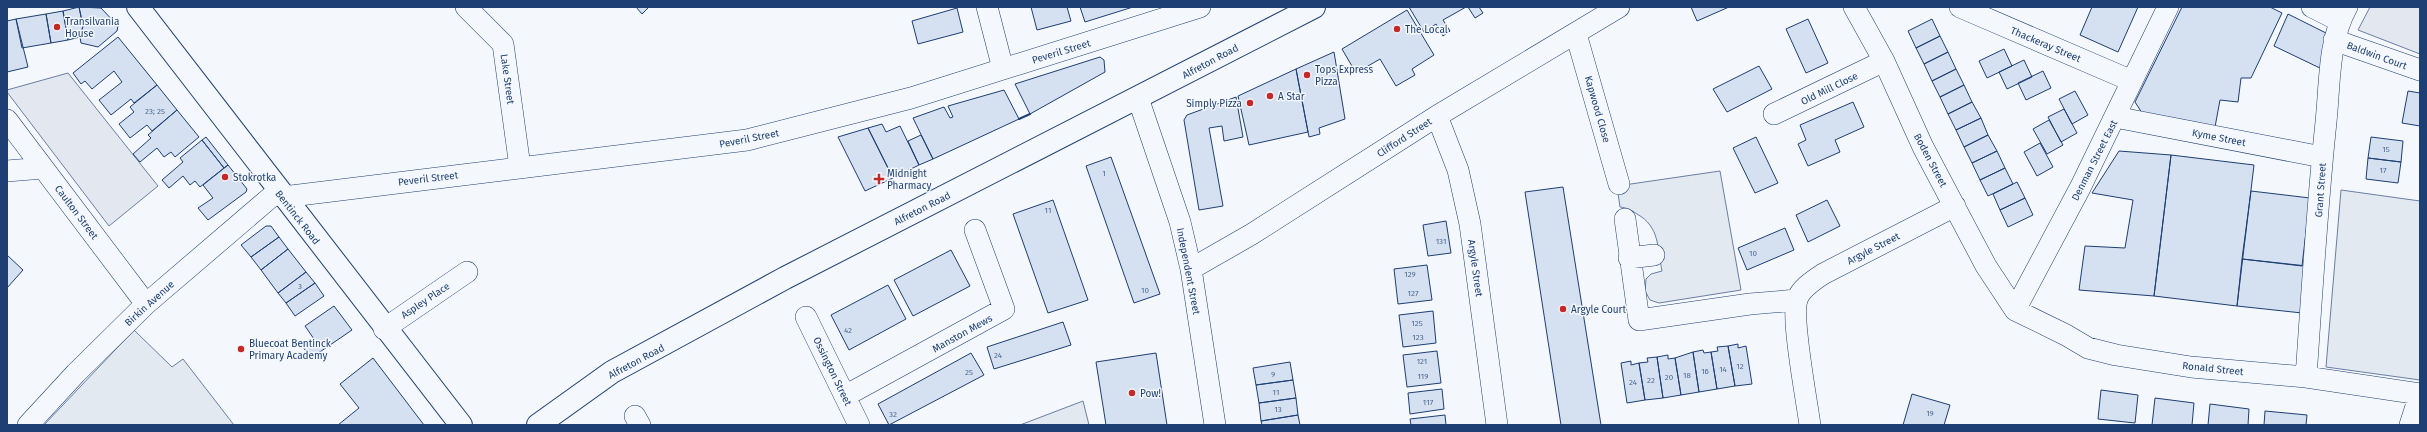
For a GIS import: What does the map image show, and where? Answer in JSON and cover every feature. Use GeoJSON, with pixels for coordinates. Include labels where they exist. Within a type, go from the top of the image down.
{"type":"FeatureCollection","features":[{"type":"Feature","properties":{"kind":"main road","name":"Bentinck Road"},"geometry":{"type":"LineString","coordinates":[[138,7],[280,194],[461,425]]}},
{"type":"Feature","properties":{"kind":"main road","name":"Alfreton Road"},"geometry":{"type":"LineString","coordinates":[[538,425],[612,372],[784,278],[1314,7]]}},
{"type":"Feature","properties":{"kind":"street","name":"Lake Street"},"geometry":{"type":"LineString","coordinates":[[466,7],[504,44],[520,167]]}},
{"type":"Feature","properties":{"kind":"street"},"geometry":{"type":"LineString","coordinates":[[988,7],[1003,69]]}},
{"type":"Feature","properties":{"kind":"street","name":"Peveril Street"},"geometry":{"type":"LineString","coordinates":[[280,194],[646,154],[747,140],[911,98],[1200,7]]}},
{"type":"Feature","properties":{"kind":"street","name":"Clifford Street"},"geometry":{"type":"LineString","coordinates":[[1191,269],[1252,234],[1437,116],[1619,7]]}},
{"type":"Feature","properties":{"kind":"street","name":"Boden Street"},"geometry":{"type":"LineString","coordinates":[[1854,7],[1884,61],[1923,147],[1986,266],[2015,310]]}},
{"type":"Feature","properties":{"kind":"street","name":"Thackeray Street"},"geometry":{"type":"LineString","coordinates":[[1960,7],[2132,81]]}},
{"type":"Feature","properties":{"kind":"street","name":"Denman Street East"},"geometry":{"type":"LineString","coordinates":[[2015,310],[2115,117],[2168,7]]}},
{"type":"Feature","properties":{"kind":"street","name":"Baldwin Court"},"geometry":{"type":"LineString","coordinates":[[2312,7],[2420,70]]}},
{"type":"Feature","properties":{"kind":"street","name":"Grant Street"},"geometry":{"type":"LineString","coordinates":[[2306,377],[2322,157],[2340,22]]}},
{"type":"Feature","properties":{"kind":"street","name":"Kapwood Close"},"geometry":{"type":"LineString","coordinates":[[1576,34],[1619,184]]}},
{"type":"Feature","properties":{"kind":"street","name":"Old Mill Close"},"geometry":{"type":"LineString","coordinates":[[1774,114],[1884,61]]}},
{"type":"Feature","properties":{"kind":"street","name":"Independent Street"},"geometry":{"type":"LineString","coordinates":[[1138,98],[1171,192],[1191,269],[1214,425]]}},
{"type":"Feature","properties":{"kind":"street","name":"Argyle Street"},"geometry":{"type":"LineString","coordinates":[[1437,116],[1458,170],[1470,224],[1497,425]]}},
{"type":"Feature","properties":{"kind":"street","name":"Kyme Street"},"geometry":{"type":"LineString","coordinates":[[2115,117],[2322,157]]}},
{"type":"Feature","properties":{"kind":"street","name":"Caulton Street"},"geometry":{"type":"LineString","coordinates":[[7,120],[146,304]]}},
{"type":"Feature","properties":{"kind":"street"},"geometry":{"type":"LineString","coordinates":[[7,171],[43,168]]}},
{"type":"Feature","properties":{"kind":"street","name":"Birkin Avenue"},"geometry":{"type":"LineString","coordinates":[[28,425],[76,373],[146,304],[280,194]]}},
{"type":"Feature","properties":{"kind":"street","name":"Argyle Street"},"geometry":{"type":"LineString","coordinates":[[1797,300],[1809,285],[1823,274],[1955,206]]}},
{"type":"Feature","properties":{"kind":"street"},"geometry":{"type":"LineString","coordinates":[[1625,219],[1629,258],[1639,320],[1750,304],[1797,300],[1796,319],[1810,425]]}},
{"type":"Feature","properties":{"kind":"street","name":"Manston Mews"},"geometry":{"type":"LineString","coordinates":[[845,396],[1004,310],[975,230]]}},
{"type":"Feature","properties":{"kind":"street"},"geometry":{"type":"LineString","coordinates":[[1629,258],[1654,255]]}},
{"type":"Feature","properties":{"kind":"street","name":"Aspley Place"},"geometry":{"type":"LineString","coordinates":[[384,328],[467,272]]}},
{"type":"Feature","properties":{"kind":"street","name":"Ronald Street"},"geometry":{"type":"LineString","coordinates":[[2015,310],[2066,335],[2088,348],[2116,355],[2191,367],[2306,377],[2420,394]]}},
{"type":"Feature","properties":{"kind":"street","name":"Ossington Street"},"geometry":{"type":"LineString","coordinates":[[806,317],[859,425]]}},
{"type":"Feature","properties":{"kind":"street"},"geometry":{"type":"LineString","coordinates":[[2410,425],[2420,394]]}},
{"type":"Feature","properties":{"kind":"shaded area"},"geometry":{"type":"Polygon","coordinates":[[[2370,7],[2420,7],[2420,54],[2358,30],[2370,7]]]}},
{"type":"Feature","properties":{"kind":"shaded area"},"geometry":{"type":"Polygon","coordinates":[[[68,73],[158,186],[109,226],[7,92],[7,90],[68,73]]]}},
{"type":"Feature","properties":{"kind":"shaded area"},"geometry":{"type":"Polygon","coordinates":[[[1720,171],[1741,290],[1659,303],[1650,300],[1645,291],[1646,279],[1651,274],[1662,271],[1654,231],[1644,219],[1631,210],[1620,207],[1617,186],[1720,171]]]}},
{"type":"Feature","properties":{"kind":"shaded area"},"geometry":{"type":"Polygon","coordinates":[[[2341,190],[2420,201],[2420,380],[2326,367],[2341,190]]]}},
{"type":"Feature","properties":{"kind":"shaded area"},"geometry":{"type":"Polygon","coordinates":[[[134,330],[172,367],[183,359],[234,425],[44,425],[134,330]]]}},
{"type":"Feature","properties":{"kind":"shaded area"},"geometry":{"type":"Polygon","coordinates":[[[1083,401],[1089,425],[1020,425],[1083,401]]]}},
{"type":"Feature","properties":{"kind":"building"},"geometry":{"type":"Polygon","coordinates":[[[79,7],[101,8],[118,26],[117,31],[98,47],[81,43],[80,37],[83,26],[79,7]]]}},
{"type":"Feature","properties":{"kind":"building"},"geometry":{"type":"Polygon","coordinates":[[[79,7],[83,26],[80,37],[68,40],[63,11],[79,7]]]}},
{"type":"Feature","properties":{"kind":"building"},"geometry":{"type":"Polygon","coordinates":[[[636,7],[649,7],[642,14],[636,7]]]}},
{"type":"Feature","properties":{"kind":"building"},"geometry":{"type":"Polygon","coordinates":[[[1031,7],[1067,7],[1071,21],[1037,30],[1031,7]]]}},
{"type":"Feature","properties":{"kind":"building"},"geometry":{"type":"Polygon","coordinates":[[[1080,7],[1133,7],[1085,22],[1080,7]]]}},
{"type":"Feature","properties":{"kind":"building"},"geometry":{"type":"Polygon","coordinates":[[[1409,7],[1466,7],[1443,20],[1450,31],[1443,36],[1436,24],[1424,32],[1409,7]]]}},
{"type":"Feature","properties":{"kind":"building"},"geometry":{"type":"Polygon","coordinates":[[[1468,7],[1479,7],[1483,13],[1475,18],[1468,7]]]}},
{"type":"Feature","properties":{"kind":"building"},"geometry":{"type":"Polygon","coordinates":[[[1691,7],[1729,7],[1697,21],[1691,7]]]}},
{"type":"Feature","properties":{"kind":"building"},"geometry":{"type":"Polygon","coordinates":[[[2092,7],[2138,7],[2118,52],[2080,35],[2092,7]]]}},
{"type":"Feature","properties":{"kind":"building"},"geometry":{"type":"Polygon","coordinates":[[[2182,7],[2270,7],[2282,13],[2251,78],[2241,78],[2238,102],[2220,100],[2215,127],[2144,116],[2135,102],[2182,7]]]}},
{"type":"Feature","properties":{"kind":"building"},"geometry":{"type":"Polygon","coordinates":[[[957,8],[963,32],[918,44],[912,21],[957,8]]]}},
{"type":"Feature","properties":{"kind":"building","name":"The Local"},"geometry":{"type":"Polygon","coordinates":[[[1407,10],[1434,55],[1412,69],[1415,75],[1396,86],[1380,59],[1356,73],[1342,49],[1407,10]]]}},
{"type":"Feature","properties":{"kind":"building","name":"Transilvania House"},"geometry":{"type":"Polygon","coordinates":[[[63,11],[68,40],[51,43],[46,14],[63,11]]]}},
{"type":"Feature","properties":{"kind":"building"},"geometry":{"type":"Polygon","coordinates":[[[46,14],[51,43],[22,48],[16,19],[46,14]]]}},
{"type":"Feature","properties":{"kind":"building"},"geometry":{"type":"Polygon","coordinates":[[[2288,14],[2328,34],[2324,70],[2274,46],[2288,14]]]}},
{"type":"Feature","properties":{"kind":"building"},"geometry":{"type":"Polygon","coordinates":[[[16,19],[28,67],[7,72],[7,21],[16,19]]]}},
{"type":"Feature","properties":{"kind":"building"},"geometry":{"type":"Polygon","coordinates":[[[1808,19],[1828,63],[1806,73],[1786,29],[1808,19]]]}},
{"type":"Feature","properties":{"kind":"building"},"geometry":{"type":"Polygon","coordinates":[[[1932,19],[1940,36],[1916,48],[1908,31],[1932,19]]]}},
{"type":"Feature","properties":{"kind":"building"},"geometry":{"type":"Polygon","coordinates":[[[1940,36],[1948,52],[1924,64],[1916,48],[1940,36]]]}},
{"type":"Feature","properties":{"kind":"building"},"geometry":{"type":"Polygon","coordinates":[[[118,37],[157,85],[134,103],[131,99],[111,115],[99,100],[122,82],[114,71],[92,89],[85,81],[81,84],[73,73],[118,37]]]}},
{"type":"Feature","properties":{"kind":"building"},"geometry":{"type":"Polygon","coordinates":[[[2004,49],[2012,66],[1987,78],[1979,61],[2004,49]]]}},
{"type":"Feature","properties":{"kind":"building"},"geometry":{"type":"Polygon","coordinates":[[[1334,52],[1345,119],[1319,128],[1320,134],[1309,137],[1296,69],[1334,52]]]}},
{"type":"Feature","properties":{"kind":"building"},"geometry":{"type":"Polygon","coordinates":[[[1948,52],[1956,69],[1932,81],[1924,64],[1948,52]]]}},
{"type":"Feature","properties":{"kind":"building"},"geometry":{"type":"Polygon","coordinates":[[[1100,57],[1104,60],[1105,72],[1030,114],[1015,84],[1100,57]]]}},
{"type":"Feature","properties":{"kind":"building"},"geometry":{"type":"Polygon","coordinates":[[[2024,60],[2032,77],[2007,89],[1999,72],[2024,60]]]}},
{"type":"Feature","properties":{"kind":"building"},"geometry":{"type":"Polygon","coordinates":[[[1759,66],[1772,89],[1727,112],[1713,89],[1759,66]]]}},
{"type":"Feature","properties":{"kind":"building"},"geometry":{"type":"Polygon","coordinates":[[[1296,69],[1308,132],[1249,145],[1238,96],[1296,69]]]}},
{"type":"Feature","properties":{"kind":"building"},"geometry":{"type":"Polygon","coordinates":[[[1956,69],[1964,85],[1940,97],[1932,81],[1956,69]]]}},
{"type":"Feature","properties":{"kind":"building"},"geometry":{"type":"Polygon","coordinates":[[[2043,71],[2051,88],[2026,100],[2018,83],[2043,71]]]}},
{"type":"Feature","properties":{"kind":"building"},"geometry":{"type":"Polygon","coordinates":[[[157,85],[177,110],[152,131],[147,125],[130,138],[119,124],[134,112],[130,107],[157,85]]]}},
{"type":"Feature","properties":{"kind":"building"},"geometry":{"type":"Polygon","coordinates":[[[1964,85],[1972,102],[1948,114],[1940,97],[1964,85]]]}},
{"type":"Feature","properties":{"kind":"building"},"geometry":{"type":"Polygon","coordinates":[[[1004,90],[1019,119],[933,159],[913,118],[944,107],[950,118],[953,117],[948,106],[1004,90]]]}},
{"type":"Feature","properties":{"kind":"building"},"geometry":{"type":"Polygon","coordinates":[[[2075,91],[2088,115],[2072,124],[2059,99],[2075,91]]]}},
{"type":"Feature","properties":{"kind":"building"},"geometry":{"type":"Polygon","coordinates":[[[2408,91],[2420,93],[2420,126],[2402,123],[2408,91]]]}},
{"type":"Feature","properties":{"kind":"building"},"geometry":{"type":"Polygon","coordinates":[[[1236,97],[1243,137],[1224,141],[1222,126],[1209,128],[1223,206],[1199,210],[1184,120],[1187,115],[1236,97]]]}},
{"type":"Feature","properties":{"kind":"building"},"geometry":{"type":"Polygon","coordinates":[[[1853,102],[1864,127],[1835,140],[1840,152],[1808,166],[1798,144],[1806,140],[1800,125],[1853,102]]]}},
{"type":"Feature","properties":{"kind":"building"},"geometry":{"type":"Polygon","coordinates":[[[1972,102],[1981,118],[1956,130],[1948,114],[1972,102]]]}},
{"type":"Feature","properties":{"kind":"building"},"geometry":{"type":"Polygon","coordinates":[[[2064,109],[2077,133],[2061,142],[2048,117],[2064,109]]]}},
{"type":"Feature","properties":{"kind":"building"},"geometry":{"type":"Polygon","coordinates":[[[177,110],[199,137],[175,157],[171,152],[164,157],[157,148],[140,162],[133,154],[151,138],[148,135],[177,110]]]}},
{"type":"Feature","properties":{"kind":"building"},"geometry":{"type":"Polygon","coordinates":[[[1981,118],[1988,135],[1964,147],[1956,130],[1981,118]]]}},
{"type":"Feature","properties":{"kind":"building"},"geometry":{"type":"Polygon","coordinates":[[[2049,120],[2063,145],[2047,154],[2033,129],[2049,120]]]}},
{"type":"Feature","properties":{"kind":"building"},"geometry":{"type":"Polygon","coordinates":[[[882,124],[886,132],[900,126],[919,165],[893,178],[868,128],[882,124]]]}},
{"type":"Feature","properties":{"kind":"building"},"geometry":{"type":"Polygon","coordinates":[[[868,128],[893,178],[865,191],[838,137],[868,128]]]}},
{"type":"Feature","properties":{"kind":"building"},"geometry":{"type":"Polygon","coordinates":[[[921,135],[933,159],[919,165],[908,141],[921,135]]]}},
{"type":"Feature","properties":{"kind":"building"},"geometry":{"type":"Polygon","coordinates":[[[1988,135],[1997,151],[1972,163],[1964,147],[1988,135]]]}},
{"type":"Feature","properties":{"kind":"building"},"geometry":{"type":"Polygon","coordinates":[[[206,137],[228,165],[224,168],[202,140],[206,137]]]}},
{"type":"Feature","properties":{"kind":"building"},"geometry":{"type":"Polygon","coordinates":[[[1756,137],[1778,183],[1755,193],[1733,148],[1756,137]]]}},
{"type":"Feature","properties":{"kind":"building"},"geometry":{"type":"Polygon","coordinates":[[[2371,137],[2403,141],[2401,162],[2368,158],[2371,137]]]}},
{"type":"Feature","properties":{"kind":"building"},"geometry":{"type":"Polygon","coordinates":[[[202,140],[224,168],[200,187],[195,181],[190,185],[183,176],[169,188],[162,180],[183,162],[180,158],[202,140]]]}},
{"type":"Feature","properties":{"kind":"building"},"geometry":{"type":"Polygon","coordinates":[[[2040,143],[2053,167],[2037,176],[2024,152],[2040,143]]]}},
{"type":"Feature","properties":{"kind":"building"},"geometry":{"type":"Polygon","coordinates":[[[1997,151],[2005,168],[1980,180],[1972,163],[1997,151]]]}},
{"type":"Feature","properties":{"kind":"building"},"geometry":{"type":"Polygon","coordinates":[[[2119,151],[2171,155],[2154,296],[2079,290],[2085,246],[2125,248],[2133,200],[2092,193],[2119,151]]]}},
{"type":"Feature","properties":{"kind":"building"},"geometry":{"type":"Polygon","coordinates":[[[2171,155],[2254,165],[2237,306],[2154,296],[2171,155]]]}},
{"type":"Feature","properties":{"kind":"building"},"geometry":{"type":"Polygon","coordinates":[[[1111,157],[1160,294],[1134,303],[1086,166],[1111,157]]]}},
{"type":"Feature","properties":{"kind":"building"},"geometry":{"type":"Polygon","coordinates":[[[2368,158],[2401,162],[2398,183],[2366,179],[2368,158]]]}},
{"type":"Feature","properties":{"kind":"building"},"geometry":{"type":"Polygon","coordinates":[[[228,165],[247,189],[246,192],[208,220],[198,208],[213,198],[203,185],[228,165]]]}},
{"type":"Feature","properties":{"kind":"building"},"geometry":{"type":"Polygon","coordinates":[[[2005,168],[2013,184],[1988,196],[1980,180],[2005,168]]]}},
{"type":"Feature","properties":{"kind":"building"},"geometry":{"type":"Polygon","coordinates":[[[2017,182],[2025,198],[2000,210],[1993,194],[2017,182]]]}},
{"type":"Feature","properties":{"kind":"building","name":"Argyle Court"},"geometry":{"type":"Polygon","coordinates":[[[1563,187],[1601,425],[1561,425],[1525,192],[1563,187]]]}},
{"type":"Feature","properties":{"kind":"building"},"geometry":{"type":"Polygon","coordinates":[[[2251,191],[2310,198],[2302,266],[2242,259],[2251,191]]]}},
{"type":"Feature","properties":{"kind":"building"},"geometry":{"type":"Polygon","coordinates":[[[2025,198],[2033,215],[2008,227],[2000,210],[2025,198]]]}},
{"type":"Feature","properties":{"kind":"building"},"geometry":{"type":"Polygon","coordinates":[[[1053,200],[1088,300],[1048,313],[1013,214],[1053,200]]]}},
{"type":"Feature","properties":{"kind":"building"},"geometry":{"type":"Polygon","coordinates":[[[1827,200],[1840,226],[1808,242],[1796,215],[1827,200]]]}},
{"type":"Feature","properties":{"kind":"building"},"geometry":{"type":"Polygon","coordinates":[[[1446,221],[1451,253],[1428,256],[1423,225],[1446,221]]]}},
{"type":"Feature","properties":{"kind":"building"},"geometry":{"type":"Polygon","coordinates":[[[266,226],[271,226],[279,237],[251,257],[241,245],[266,226]]]}},
{"type":"Feature","properties":{"kind":"building"},"geometry":{"type":"Polygon","coordinates":[[[1785,228],[1794,250],[1747,270],[1738,248],[1785,228]]]}},
{"type":"Feature","properties":{"kind":"building"},"geometry":{"type":"Polygon","coordinates":[[[279,237],[288,249],[261,270],[251,257],[279,237]]]}},
{"type":"Feature","properties":{"kind":"building"},"geometry":{"type":"Polygon","coordinates":[[[288,249],[306,272],[278,293],[261,270],[288,249]]]}},
{"type":"Feature","properties":{"kind":"building"},"geometry":{"type":"Polygon","coordinates":[[[951,250],[970,286],[913,316],[894,280],[951,250]]]}},
{"type":"Feature","properties":{"kind":"building"},"geometry":{"type":"Polygon","coordinates":[[[7,255],[23,270],[7,288],[7,255]]]}},
{"type":"Feature","properties":{"kind":"building"},"geometry":{"type":"Polygon","coordinates":[[[2242,259],[2307,266],[2302,313],[2237,306],[2242,259]]]}},
{"type":"Feature","properties":{"kind":"building"},"geometry":{"type":"Polygon","coordinates":[[[1427,265],[1432,300],[1398,304],[1394,269],[1427,265]]]}},
{"type":"Feature","properties":{"kind":"building"},"geometry":{"type":"Polygon","coordinates":[[[306,272],[315,283],[286,303],[278,293],[306,272]]]}},
{"type":"Feature","properties":{"kind":"building"},"geometry":{"type":"Polygon","coordinates":[[[315,283],[324,296],[295,316],[286,303],[315,283]]]}},
{"type":"Feature","properties":{"kind":"building"},"geometry":{"type":"Polygon","coordinates":[[[888,285],[906,319],[849,350],[831,315],[888,285]]]}},
{"type":"Feature","properties":{"kind":"building"},"geometry":{"type":"Polygon","coordinates":[[[334,306],[352,330],[311,358],[303,347],[314,339],[305,326],[334,306]]]}},
{"type":"Feature","properties":{"kind":"building"},"geometry":{"type":"Polygon","coordinates":[[[1433,311],[1436,343],[1403,347],[1399,315],[1433,311]]]}},
{"type":"Feature","properties":{"kind":"building"},"geometry":{"type":"Polygon","coordinates":[[[1063,322],[1071,345],[994,369],[987,347],[1063,322]]]}},
{"type":"Feature","properties":{"kind":"building"},"geometry":{"type":"Polygon","coordinates":[[[1738,344],[1738,348],[1746,346],[1752,384],[1735,386],[1728,346],[1738,344]]]}},
{"type":"Feature","properties":{"kind":"building"},"geometry":{"type":"Polygon","coordinates":[[[1728,346],[1735,386],[1717,389],[1711,352],[1718,351],[1717,347],[1728,346]]]}},
{"type":"Feature","properties":{"kind":"building"},"geometry":{"type":"Polygon","coordinates":[[[1703,350],[1704,353],[1711,352],[1717,389],[1699,392],[1693,352],[1703,350]]]}},
{"type":"Feature","properties":{"kind":"building"},"geometry":{"type":"Polygon","coordinates":[[[1437,351],[1441,383],[1407,387],[1403,355],[1437,351]]]}},
{"type":"Feature","properties":{"kind":"building"},"geometry":{"type":"Polygon","coordinates":[[[1693,352],[1699,392],[1681,395],[1675,358],[1693,352]]]}},
{"type":"Feature","properties":{"kind":"building"},"geometry":{"type":"Polygon","coordinates":[[[971,353],[984,375],[889,425],[878,404],[971,353]]]}},
{"type":"Feature","properties":{"kind":"building","name":"Pow!"},"geometry":{"type":"Polygon","coordinates":[[[1156,353],[1167,425],[1106,425],[1096,362],[1156,353]]]}},
{"type":"Feature","properties":{"kind":"building"},"geometry":{"type":"Polygon","coordinates":[[[1668,355],[1668,359],[1675,358],[1681,395],[1663,398],[1657,357],[1668,355]]]}},
{"type":"Feature","properties":{"kind":"building"},"geometry":{"type":"Polygon","coordinates":[[[1657,357],[1663,398],[1645,400],[1639,363],[1648,362],[1647,358],[1657,357]]]}},
{"type":"Feature","properties":{"kind":"building"},"geometry":{"type":"Polygon","coordinates":[[[373,358],[424,425],[338,425],[359,408],[340,384],[373,358]]]}},
{"type":"Feature","properties":{"kind":"building"},"geometry":{"type":"Polygon","coordinates":[[[1631,361],[1631,365],[1639,363],[1645,400],[1627,403],[1621,363],[1631,361]]]}},
{"type":"Feature","properties":{"kind":"building"},"geometry":{"type":"Polygon","coordinates":[[[1290,362],[1293,380],[1256,385],[1253,368],[1290,362]]]}},
{"type":"Feature","properties":{"kind":"building"},"geometry":{"type":"Polygon","coordinates":[[[1293,380],[1296,398],[1259,403],[1256,385],[1293,380]]]}},
{"type":"Feature","properties":{"kind":"building"},"geometry":{"type":"Polygon","coordinates":[[[1442,389],[1444,409],[1410,414],[1408,393],[1442,389]]]}},
{"type":"Feature","properties":{"kind":"building"},"geometry":{"type":"Polygon","coordinates":[[[2101,390],[2138,395],[2135,423],[2098,419],[2101,390]]]}},
{"type":"Feature","properties":{"kind":"building"},"geometry":{"type":"Polygon","coordinates":[[[1912,394],[1950,405],[1944,425],[1903,425],[1912,394]]]}},
{"type":"Feature","properties":{"kind":"building"},"geometry":{"type":"Polygon","coordinates":[[[1296,398],[1298,415],[1261,421],[1259,403],[1296,398]]]}},
{"type":"Feature","properties":{"kind":"building"},"geometry":{"type":"Polygon","coordinates":[[[2155,398],[2194,403],[2192,425],[2152,425],[2155,398]]]}},
{"type":"Feature","properties":{"kind":"building"},"geometry":{"type":"Polygon","coordinates":[[[2210,404],[2249,409],[2248,425],[2208,425],[2210,404]]]}},
{"type":"Feature","properties":{"kind":"building"},"geometry":{"type":"Polygon","coordinates":[[[2265,411],[2307,415],[2306,425],[2264,425],[2265,411]]]}},
{"type":"Feature","properties":{"kind":"building"},"geometry":{"type":"Polygon","coordinates":[[[1298,415],[1300,425],[1262,425],[1261,421],[1298,415]]]}},
{"type":"Feature","properties":{"kind":"building"},"geometry":{"type":"Polygon","coordinates":[[[1445,415],[1446,425],[1411,425],[1410,419],[1445,415]]]}},
{"type":"Feature","properties":{"kind":"wall"},"geometry":{"type":"LineString","coordinates":[[1019,119],[1030,114]]}},
{"type":"Feature","properties":{"kind":"place","name":"Transilvania House"},"geometry":{"type":"Point","coordinates":[57,27]}},
{"type":"Feature","properties":{"kind":"place","name":"The Local"},"geometry":{"type":"Point","coordinates":[1397,29]}},
{"type":"Feature","properties":{"kind":"place","name":"Tops Express Pizza"},"geometry":{"type":"Point","coordinates":[1307,75]}},
{"type":"Feature","properties":{"kind":"place","name":"A Star"},"geometry":{"type":"Point","coordinates":[1270,96]}},
{"type":"Feature","properties":{"kind":"place","name":"Simply Pizza"},"geometry":{"type":"Point","coordinates":[1250,103]}},
{"type":"Feature","properties":{"kind":"place","name":"Stokrotka"},"geometry":{"type":"Point","coordinates":[225,177]}},
{"type":"Feature","properties":{"kind":"place","name":"Midnight Pharmacy"},"geometry":{"type":"Point","coordinates":[879,179]}},
{"type":"Feature","properties":{"kind":"place","name":"Argyle Court"},"geometry":{"type":"Point","coordinates":[1563,309]}},
{"type":"Feature","properties":{"kind":"place","name":"Bluecoat Bentinck Primary Academy"},"geometry":{"type":"Point","coordinates":[241,349]}},
{"type":"Feature","properties":{"kind":"place","name":"Pow!"},"geometry":{"type":"Point","coordinates":[1132,393]}}]}
